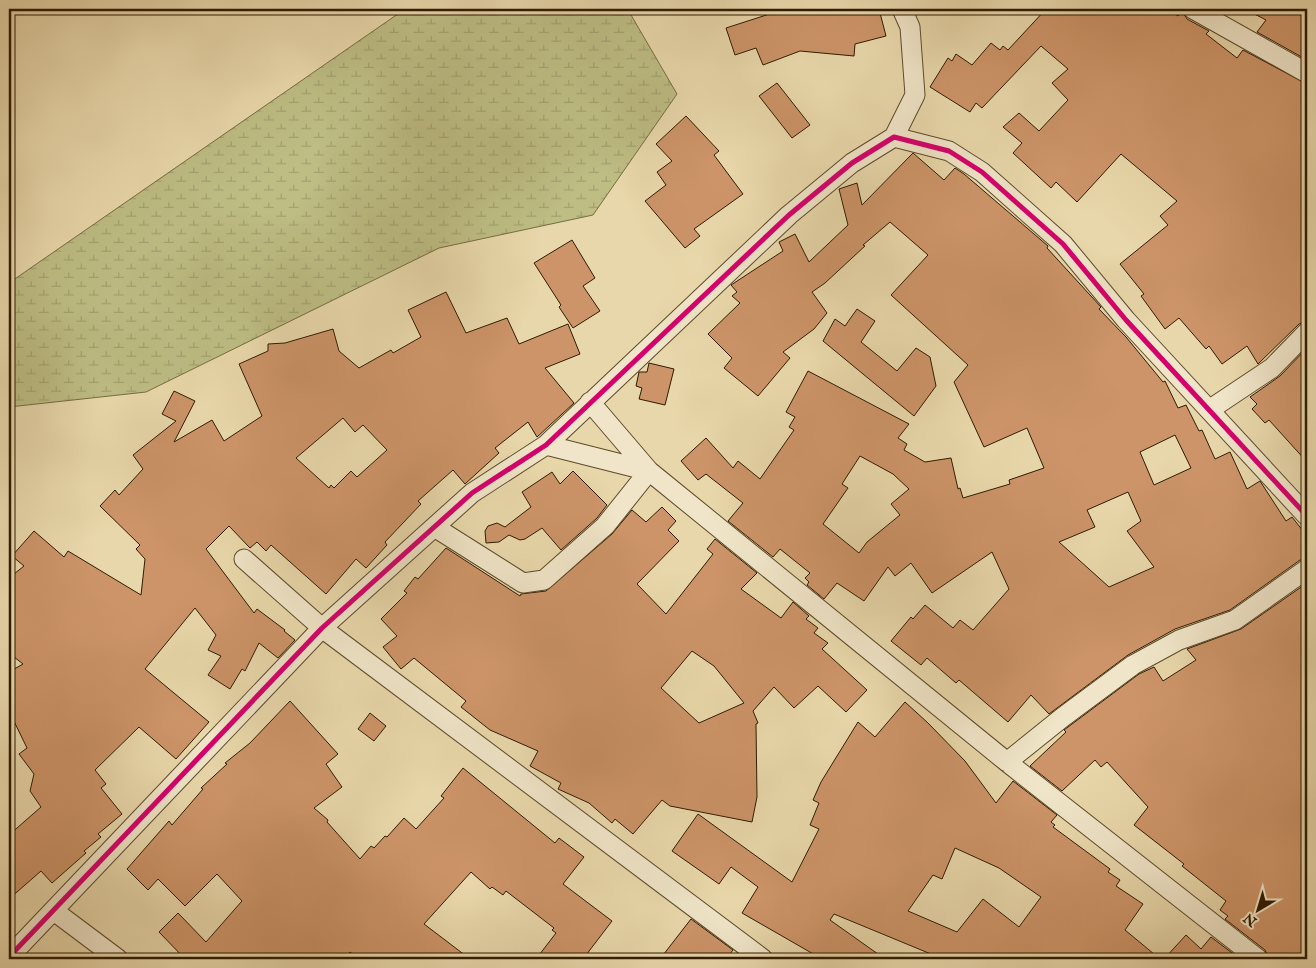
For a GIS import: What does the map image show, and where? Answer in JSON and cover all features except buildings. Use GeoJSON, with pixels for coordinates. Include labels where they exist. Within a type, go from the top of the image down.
{"type":"FeatureCollection","features":[{"type":"Feature","properties":{"kind":"street"},"geometry":{"type":"LineString","coordinates":[[9,955],[54,911],[322,628],[436,528],[472,493],[546,445],[789,215],[852,163],[894,137],[915,95],[910,27],[902,9]]}},
{"type":"Feature","properties":{"kind":"street"},"geometry":{"type":"LineString","coordinates":[[1193,9],[1307,73]]}},
{"type":"Feature","properties":{"kind":"street"},"geometry":{"type":"LineString","coordinates":[[894,137],[948,151],[982,172],[1063,244],[1126,320],[1307,516]]}},
{"type":"Feature","properties":{"kind":"street"},"geometry":{"type":"LineString","coordinates":[[1209,410],[1272,368],[1307,332]]}},
{"type":"Feature","properties":{"kind":"street"},"geometry":{"type":"LineString","coordinates":[[590,402],[649,471],[1007,762],[1258,959]]}},
{"type":"Feature","properties":{"kind":"street"},"geometry":{"type":"LineString","coordinates":[[546,445],[649,471]]}},
{"type":"Feature","properties":{"kind":"street"},"geometry":{"type":"LineString","coordinates":[[436,528],[523,583],[544,580],[606,526],[649,471]]}},
{"type":"Feature","properties":{"kind":"street"},"geometry":{"type":"LineString","coordinates":[[244,559],[322,628],[763,959]]}},
{"type":"Feature","properties":{"kind":"street"},"geometry":{"type":"LineString","coordinates":[[1007,762],[1063,716],[1133,665],[1178,640],[1235,620],[1307,569]]}},
{"type":"Feature","properties":{"kind":"street"},"geometry":{"type":"LineString","coordinates":[[54,911],[118,959]]}},
{"type":"Feature","properties":{"kind":"green space"},"geometry":{"type":"Polygon","coordinates":[[[405,9],[640,9],[631,15],[677,94],[593,215],[439,248],[146,392],[9,407],[9,283],[405,9]]]}},
{"type":"Feature","properties":{"kind":"cycle path"},"geometry":{"type":"LineString","coordinates":[[9,957],[322,628],[472,493],[546,445],[789,215],[852,163],[894,137],[949,151],[982,172],[1063,244],[1126,320],[1307,516]]}}]}
